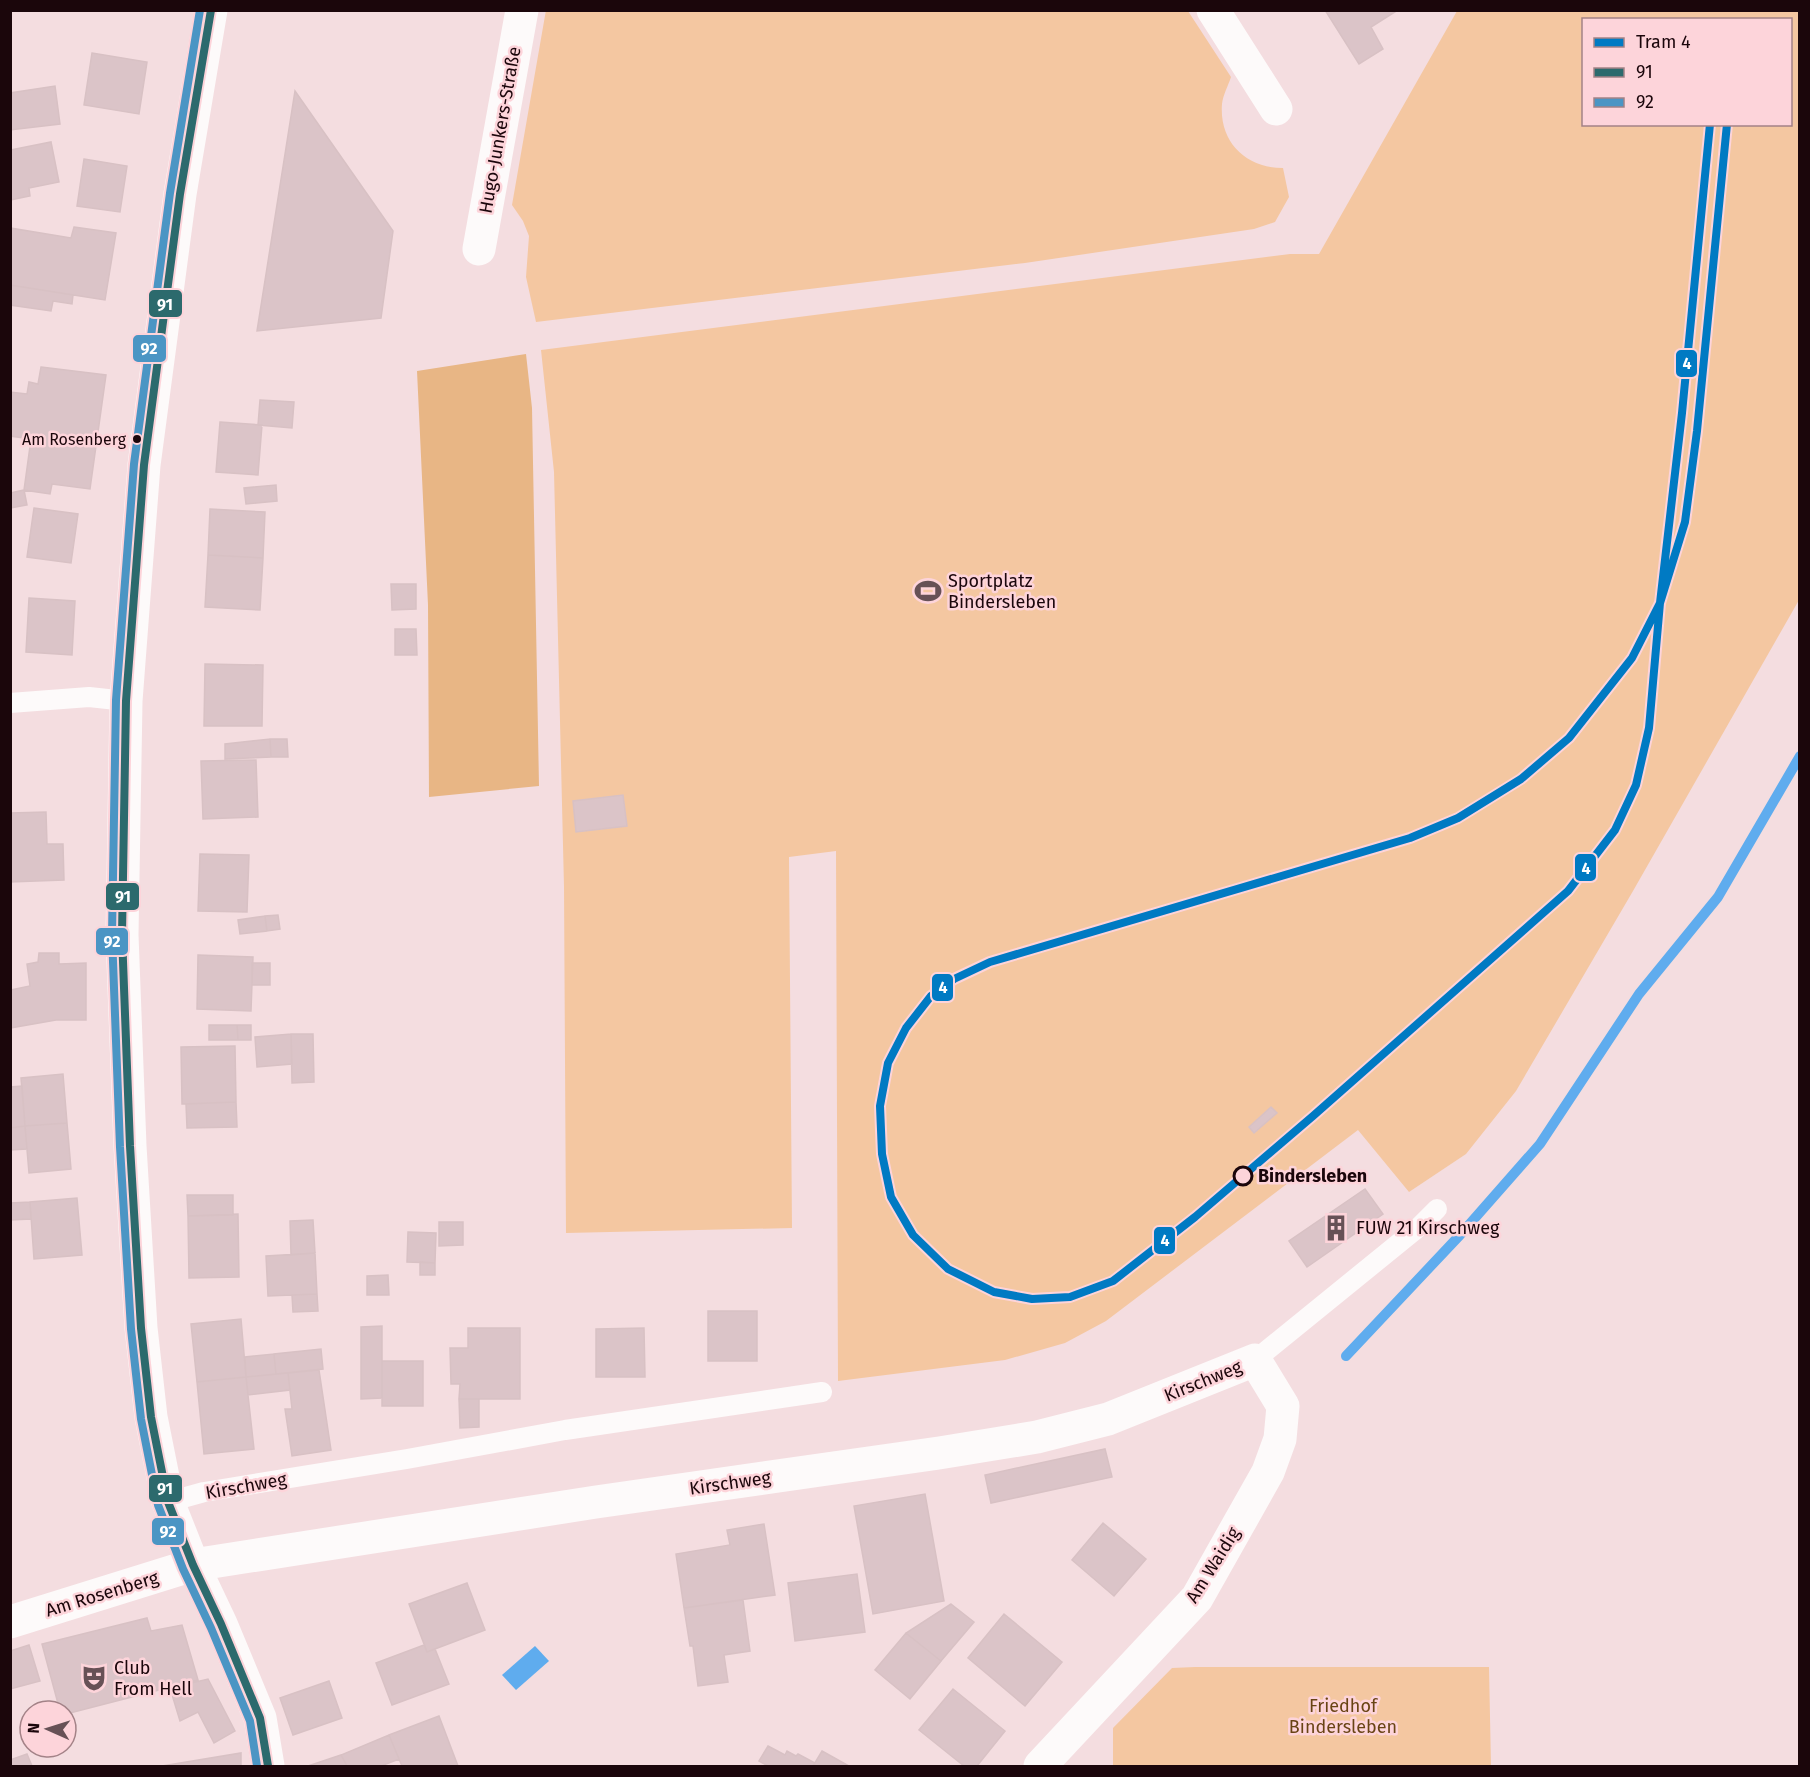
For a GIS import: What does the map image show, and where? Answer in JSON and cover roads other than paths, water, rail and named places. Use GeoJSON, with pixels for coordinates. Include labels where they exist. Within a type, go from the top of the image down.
{"type":"FeatureCollection","features":[{"type":"Feature","properties":{"kind":"street"},"geometry":{"type":"LineString","coordinates":[[211,10],[180,194],[153,390],[135,568],[126,701],[122,935],[130,1146],[142,1339],[151,1417],[168,1502],[260,1718],[268,1767]]}},
{"type":"Feature","properties":{"kind":"street","name":"Hugo-Junkers-Straße"},"geometry":{"type":"LineString","coordinates":[[479,249],[522,10]]}},
{"type":"Feature","properties":{"kind":"street"},"geometry":{"type":"LineString","coordinates":[[1213,10],[1276,110]]}},
{"type":"Feature","properties":{"kind":"street","name":"Kirschweg"},"geometry":{"type":"LineString","coordinates":[[193,1565],[1036,1437],[1108,1419],[1255,1360]]}},
{"type":"Feature","properties":{"kind":"street","name":"Am Waidig"},"geometry":{"type":"LineString","coordinates":[[1040,1767],[1197,1598],[1268,1472],[1280,1439],[1283,1406],[1255,1360]]}},
{"type":"Feature","properties":{"kind":"street","name":"Am Rosenberg"},"geometry":{"type":"LineString","coordinates":[[10,1622],[193,1565]]}},
{"type":"Feature","properties":{"kind":"lane"},"geometry":{"type":"LineString","coordinates":[[10,703],[89,697],[126,701]]}},
{"type":"Feature","properties":{"kind":"lane"},"geometry":{"type":"LineString","coordinates":[[1255,1360],[1420,1226],[1437,1209]]}},
{"type":"Feature","properties":{"kind":"lane","name":"Kirschweg"},"geometry":{"type":"LineString","coordinates":[[168,1502],[204,1492],[407,1459],[565,1430],[822,1392]]}},
{"type":"Feature","properties":{"kind":"water"},"geometry":{"type":"Polygon","coordinates":[[[535,1646],[549,1661],[516,1690],[502,1675],[535,1646]]]}},
{"type":"Feature","properties":{"kind":"waterway"},"geometry":{"type":"LineString","coordinates":[[1346,1356],[1460,1235],[1540,1144],[1639,994],[1718,897],[1800,756]]}},
{"type":"Feature","properties":{"kind":"tram line","name":"4"},"geometry":{"type":"LineString","coordinates":[[1660,603],[1682,413],[1710,126]]}},
{"type":"Feature","properties":{"kind":"tram line","name":"4"},"geometry":{"type":"LineString","coordinates":[[1660,603],[1685,522],[1697,431],[1727,126]]}},
{"type":"Feature","properties":{"kind":"tram line","name":"4"},"geometry":{"type":"LineString","coordinates":[[1660,603],[1649,728],[1636,785],[1615,830],[1568,891],[1195,1217],[1113,1281],[1070,1297],[1032,1299],[994,1292],[948,1269],[913,1235],[891,1197],[882,1154],[880,1106],[888,1063],[906,1028],[931,996],[954,979],[990,962],[1410,838],[1458,818],[1521,779],[1569,738],[1632,658],[1660,603]]}},
{"type":"Feature","properties":{"kind":"place","name":"Am Rosenberg"},"geometry":{"type":"Point","coordinates":[137,439]}},
{"type":"Feature","properties":{"kind":"place","name":"Sportplatz Bindersleben"},"geometry":{"type":"Point","coordinates":[928,591]}},
{"type":"Feature","properties":{"kind":"place","name":"Bindersleben"},"geometry":{"type":"Point","coordinates":[1243,1176]}},
{"type":"Feature","properties":{"kind":"place","name":"FUW 21 Kirschweg"},"geometry":{"type":"Point","coordinates":[1336,1228]}},
{"type":"Feature","properties":{"kind":"place","name":"Club From Hell"},"geometry":{"type":"Point","coordinates":[94,1678]}},
{"type":"Feature","properties":{"kind":"park label","name":"Friedhof Bindersleben"},"geometry":{"type":"Point","coordinates":[1343,1716]}}]}
